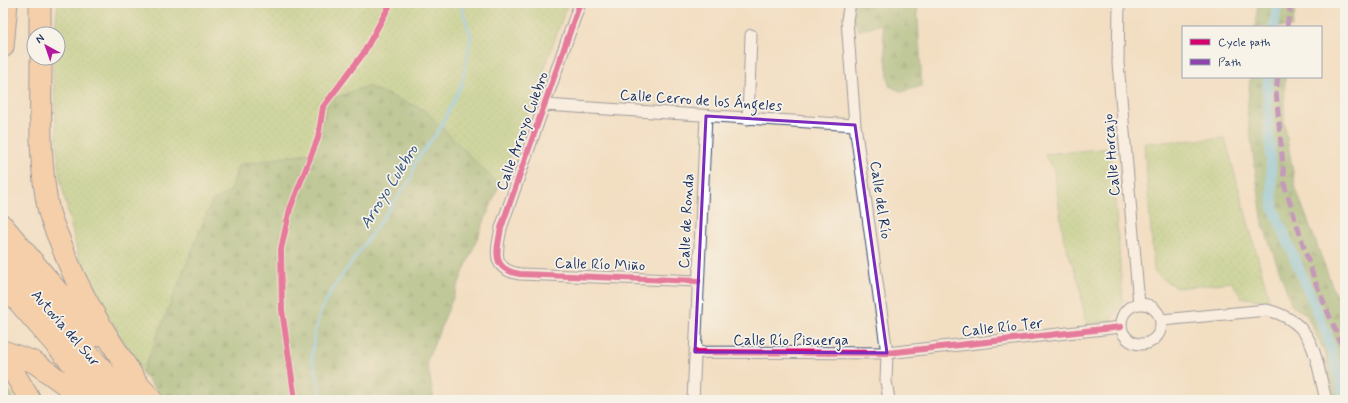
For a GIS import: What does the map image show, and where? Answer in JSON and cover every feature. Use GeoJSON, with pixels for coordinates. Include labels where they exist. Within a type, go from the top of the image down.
{"type":"FeatureCollection","features":[{"type":"Feature","properties":{"kind":"highway"},"geometry":{"type":"LineString","coordinates":[[3,47],[7,3]]}},
{"type":"Feature","properties":{"kind":"highway"},"geometry":{"type":"LineString","coordinates":[[40,3],[40,26]]}},
{"type":"Feature","properties":{"kind":"highway"},"geometry":{"type":"LineString","coordinates":[[41,66],[41,124],[45,178],[50,213],[67,262],[133,392]]}},
{"type":"Feature","properties":{"kind":"highway"},"geometry":{"type":"LineString","coordinates":[[3,226],[96,338],[133,392],[152,400]]}},
{"type":"Feature","properties":{"kind":"highway","name":"Autovía del Sur"},"geometry":{"type":"LineString","coordinates":[[3,256],[133,392]]}},
{"type":"Feature","properties":{"kind":"highway","name":"Autovía del Sur"},"geometry":{"type":"LineString","coordinates":[[3,284],[104,400]]}},
{"type":"Feature","properties":{"kind":"highway"},"geometry":{"type":"LineString","coordinates":[[6,358],[30,400]]}},
{"type":"Feature","properties":{"kind":"highway"},"geometry":{"type":"LineString","coordinates":[[6,358],[34,362],[67,386],[83,400]]}},
{"type":"Feature","properties":{"kind":"street","name":"Calle Arroyo Culebro"},"geometry":{"type":"LineString","coordinates":[[503,269],[498,262],[501,228],[580,3]]}},
{"type":"Feature","properties":{"kind":"street","name":"Calle del Río"},"geometry":{"type":"LineString","coordinates":[[850,3],[847,20],[855,125],[887,354],[886,381],[888,400]]}},
{"type":"Feature","properties":{"kind":"street","name":"Calle Horcajo"},"geometry":{"type":"LineString","coordinates":[[1119,3],[1118,63],[1139,304]]}},
{"type":"Feature","properties":{"kind":"street"},"geometry":{"type":"LineString","coordinates":[[748,119],[751,35]]}},
{"type":"Feature","properties":{"kind":"street","name":"Calle Cerro de los Ángeles"},"geometry":{"type":"LineString","coordinates":[[545,105],[855,125]]}},
{"type":"Feature","properties":{"kind":"street","name":"Calle de Ronda"},"geometry":{"type":"LineString","coordinates":[[693,400],[706,116]]}},
{"type":"Feature","properties":{"kind":"street","name":"Calle Río Miño"},"geometry":{"type":"LineString","coordinates":[[503,269],[520,274],[698,281]]}},
{"type":"Feature","properties":{"kind":"street"},"geometry":{"type":"LineString","coordinates":[[1139,304],[1151,306],[1156,310],[1162,320],[1162,327],[1156,339],[1144,345],[1132,343],[1123,334],[1121,327],[1123,314],[1127,309],[1139,304]]}},
{"type":"Feature","properties":{"kind":"street"},"geometry":{"type":"LineString","coordinates":[[1162,320],[1267,310],[1280,314],[1304,329],[1310,340],[1326,400]]}},
{"type":"Feature","properties":{"kind":"street","name":"Calle Río Ter"},"geometry":{"type":"LineString","coordinates":[[887,354],[1121,327]]}},
{"type":"Feature","properties":{"kind":"street","name":"Calle Río Pisuerga"},"geometry":{"type":"LineString","coordinates":[[695,352],[887,354]]}},
{"type":"Feature","properties":{"kind":"highlighted area"},"geometry":{"type":"Polygon","coordinates":[[[706,116],[855,125],[887,353],[695,352],[706,116]]]}},
{"type":"Feature","properties":{"kind":"green space"},"geometry":{"type":"Polygon","coordinates":[[[58,3],[568,3],[527,117],[427,361],[434,400],[142,373],[82,273],[59,173],[52,66],[66,66],[66,26],[55,26],[58,3]]]}},
{"type":"Feature","properties":{"kind":"green space"},"geometry":{"type":"Polygon","coordinates":[[[856,3],[917,3],[922,86],[902,92],[889,86],[882,24],[859,31],[849,9],[856,3]]]}},
{"type":"Feature","properties":{"kind":"green space"},"geometry":{"type":"Polygon","coordinates":[[[1258,3],[1297,3],[1292,26],[1255,26],[1258,3]]]}},
{"type":"Feature","properties":{"kind":"green space"},"geometry":{"type":"Polygon","coordinates":[[[1250,78],[1285,78],[1284,121],[1296,189],[1345,320],[1345,400],[1334,400],[1326,356],[1306,314],[1292,306],[1263,225],[1247,112],[1250,78]]]}},
{"type":"Feature","properties":{"kind":"green space"},"geometry":{"type":"Polygon","coordinates":[[[367,86],[425,110],[499,185],[427,361],[434,400],[165,400],[142,373],[212,201],[231,191],[238,165],[313,152],[329,100],[367,86]]]}},
{"type":"Feature","properties":{"kind":"green space"},"geometry":{"type":"Polygon","coordinates":[[[1225,138],[1270,302],[1241,297],[1232,282],[1178,288],[1165,281],[1154,271],[1144,143],[1225,138]]]}},
{"type":"Feature","properties":{"kind":"green space"},"geometry":{"type":"Polygon","coordinates":[[[1111,148],[1123,301],[1111,321],[1086,325],[1079,282],[1064,241],[1054,171],[1044,154],[1111,148]]]}},
{"type":"Feature","properties":{"kind":"green space"},"geometry":{"type":"Polygon","coordinates":[[[3,381],[15,400],[3,400],[3,381]]]}},
{"type":"Feature","properties":{"kind":"waterway","name":"Arroyo Culebro"},"geometry":{"type":"LineString","coordinates":[[323,400],[312,358],[314,334],[321,310],[332,290],[412,177],[415,162],[439,130],[462,84],[471,36],[460,3]]}},
{"type":"Feature","properties":{"kind":"waterway"},"geometry":{"type":"LineString","coordinates":[[1274,26],[1277,3]]}},
{"type":"Feature","properties":{"kind":"waterway"},"geometry":{"type":"LineString","coordinates":[[1268,78],[1267,90],[1273,207],[1326,333],[1345,399]]}},
{"type":"Feature","properties":{"kind":"marked path"},"geometry":{"type":"LineString","coordinates":[[1287,26],[1291,3]]}},
{"type":"Feature","properties":{"kind":"marked path"},"geometry":{"type":"LineString","coordinates":[[1278,78],[1276,91],[1285,187],[1314,279],[1345,353]]}},
{"type":"Feature","properties":{"kind":"cycle path"},"geometry":{"type":"LineString","coordinates":[[295,400],[282,310],[281,249],[290,209],[318,138],[323,107],[363,54],[391,3]]}},
{"type":"Feature","properties":{"kind":"cycle path"},"geometry":{"type":"LineString","coordinates":[[580,3],[501,228],[497,251],[500,263],[510,272],[520,274],[698,281]]}},
{"type":"Feature","properties":{"kind":"cycle path"},"geometry":{"type":"LineString","coordinates":[[695,352],[887,353],[1121,327]]}}]}
